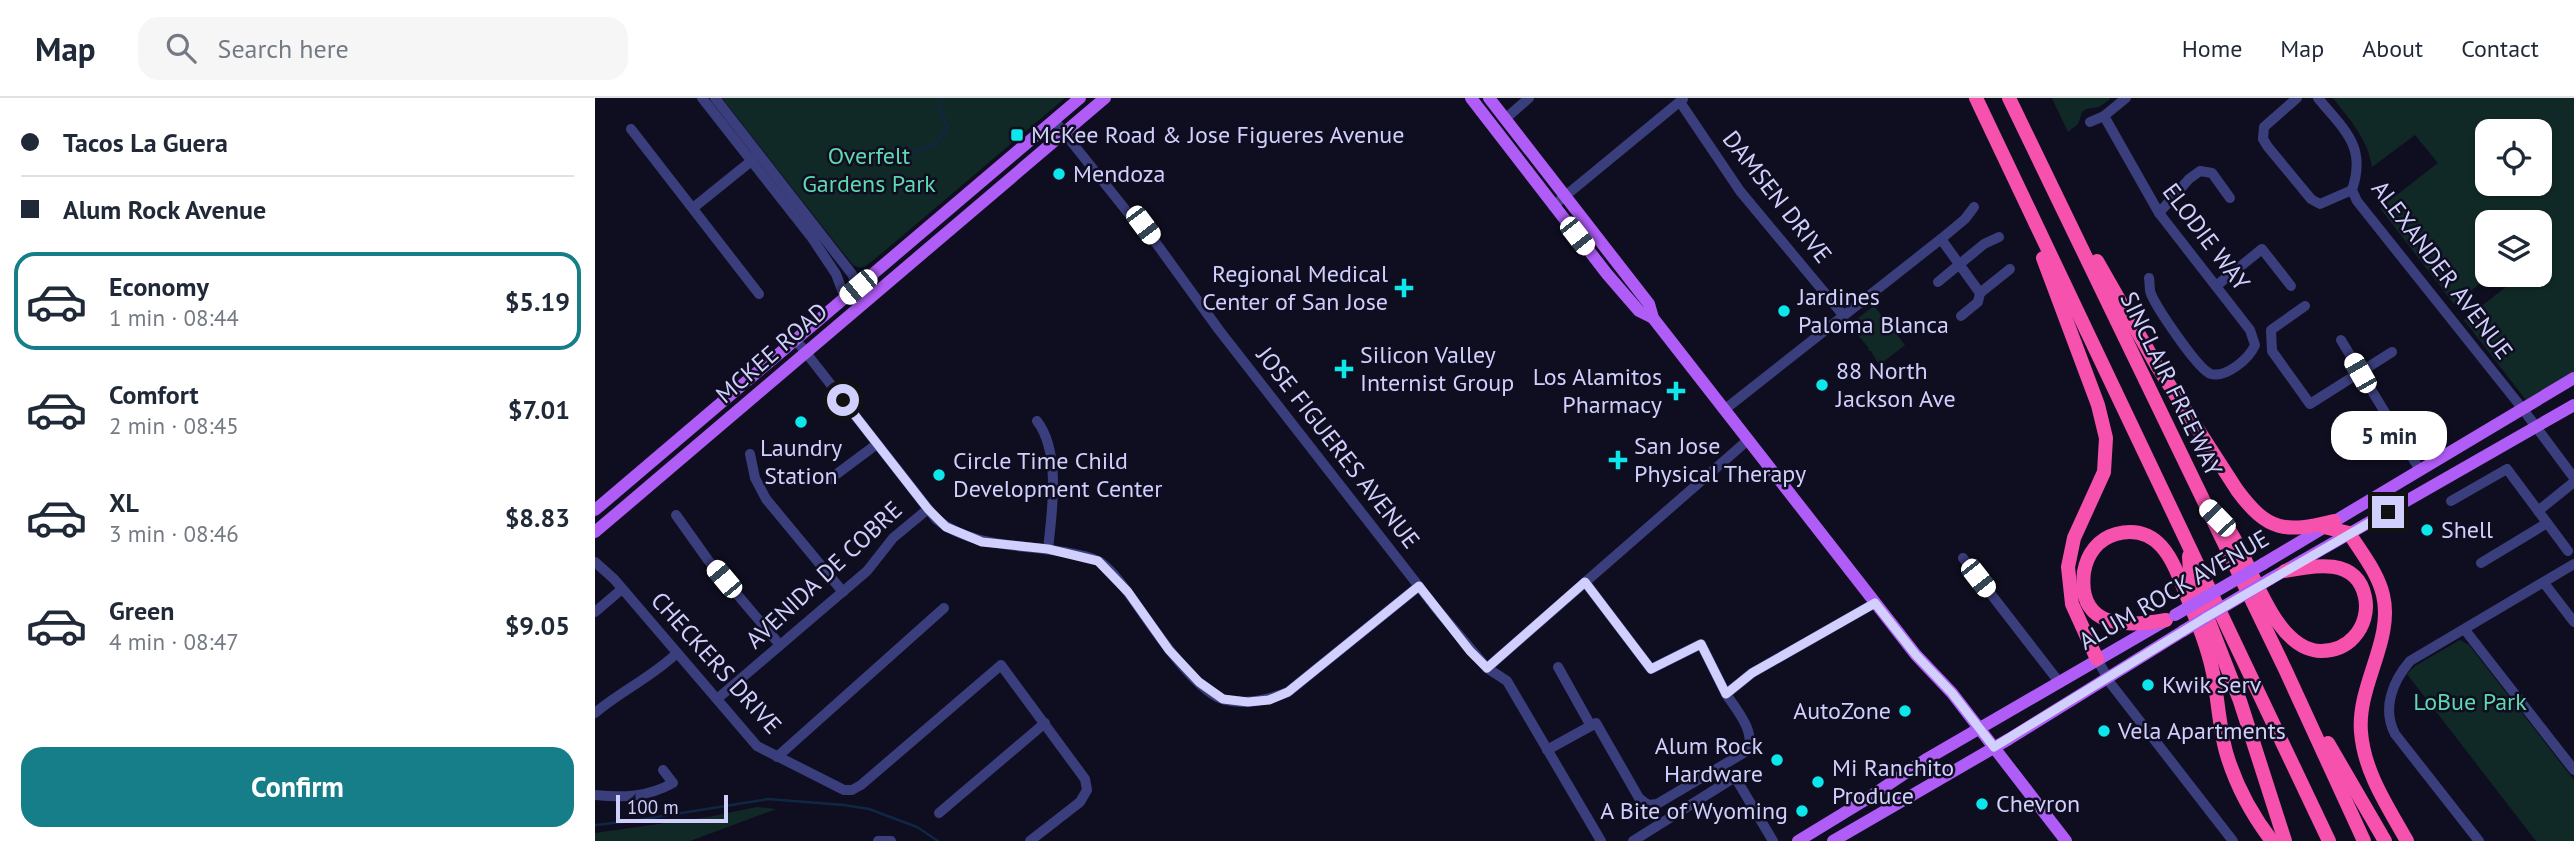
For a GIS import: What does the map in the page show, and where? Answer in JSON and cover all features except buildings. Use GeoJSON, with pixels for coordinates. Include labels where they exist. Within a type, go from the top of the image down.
{"type":"FeatureCollection","features":[{"type":"Feature","properties":{"kind":"highway"},"geometry":{"type":"LineString","coordinates":[[1976,98],[2329,841]]}},
{"type":"Feature","properties":{"kind":"highway","name":"SINCLAIR FREEWAY"},"geometry":{"type":"LineString","coordinates":[[2009,98],[2285,669],[2364,841]]}},
{"type":"Feature","properties":{"kind":"highway"},"geometry":{"type":"LineString","coordinates":[[2006,162],[2104,427],[2107,449],[2104,472],[2074,538],[2067,577],[2075,613],[2097,659]]}},
{"type":"Feature","properties":{"kind":"highway"},"geometry":{"type":"LineString","coordinates":[[2040,162],[2157,366],[2244,499],[2257,514],[2280,527],[2298,530],[2329,524],[2349,533],[2376,576],[2385,604],[2382,634],[2362,698],[2362,746],[2373,778],[2407,841]]}},
{"type":"Feature","properties":{"kind":"highway"},"geometry":{"type":"LineString","coordinates":[[2203,504],[2230,531],[2276,619],[2292,640],[2308,649],[2327,651],[2343,646],[2356,635],[2364,621],[2366,606],[2363,590],[2354,577],[2339,567],[2325,565],[2285,571]]}},
{"type":"Feature","properties":{"kind":"highway"},"geometry":{"type":"LineString","coordinates":[[2171,618],[2138,625],[2122,625],[2112,623],[2096,612],[2087,597],[2084,579],[2088,558],[2098,543],[2116,534],[2135,533],[2152,538],[2168,553],[2200,626],[2212,670],[2224,744],[2231,766],[2245,797],[2269,836]]}},
{"type":"Feature","properties":{"kind":"highway"},"geometry":{"type":"LineString","coordinates":[[2189,548],[2190,573],[2240,701],[2285,841]]}},
{"type":"Feature","properties":{"kind":"highway"},"geometry":{"type":"LineString","coordinates":[[2285,669],[2385,841]]}},
{"type":"Feature","properties":{"kind":"main road","name":"MCKEE ROAD"},"geometry":{"type":"LineString","coordinates":[[595,510],[1080,98]]}},
{"type":"Feature","properties":{"kind":"main road","name":"MCKEE ROAD"},"geometry":{"type":"LineString","coordinates":[[595,532],[1105,98]]}},
{"type":"Feature","properties":{"kind":"main road"},"geometry":{"type":"LineString","coordinates":[[1471,98],[1553,206],[1639,311],[1653,318]]}},
{"type":"Feature","properties":{"kind":"main road"},"geometry":{"type":"LineString","coordinates":[[1489,98],[1649,304],[1653,318],[1724,410],[1916,655],[1938,676],[2066,841]]}},
{"type":"Feature","properties":{"kind":"main road","name":"ALUM ROCK AVENUE"},"geometry":{"type":"LineString","coordinates":[[1798,841],[1979,729],[2263,564],[2574,378]]}},
{"type":"Feature","properties":{"kind":"main road","name":"ALUM ROCK AVENUE"},"geometry":{"type":"LineString","coordinates":[[1833,841],[1906,800],[2270,579],[2574,405]]}},
{"type":"Feature","properties":{"kind":"street"},"geometry":{"type":"LineString","coordinates":[[702,98],[852,274],[858,287]]}},
{"type":"Feature","properties":{"kind":"street"},"geometry":{"type":"LineString","coordinates":[[715,98],[836,274],[845,298]]}},
{"type":"Feature","properties":{"kind":"street"},"geometry":{"type":"LineString","coordinates":[[1505,119],[1529,98]]}},
{"type":"Feature","properties":{"kind":"street"},"geometry":{"type":"LineString","coordinates":[[2091,122],[2104,116],[2126,98]]}},
{"type":"Feature","properties":{"kind":"street"},"geometry":{"type":"LineString","coordinates":[[2297,98],[2264,127],[2263,139],[2311,199],[2320,204],[2352,190]]}},
{"type":"Feature","properties":{"kind":"street","name":"ALEXANDER AVENUE"},"geometry":{"type":"LineString","coordinates":[[2318,98],[2353,140],[2358,155],[2358,173],[2352,190],[2357,201],[2522,408],[2574,480]]}},
{"type":"Feature","properties":{"kind":"street"},"geometry":{"type":"LineString","coordinates":[[1553,206],[1682,100]]}},
{"type":"Feature","properties":{"kind":"street","name":"DAMSEN DRIVE"},"geometry":{"type":"LineString","coordinates":[[1682,100],[1740,191],[1844,316]]}},
{"type":"Feature","properties":{"kind":"street","name":"ELODIE WAY"},"geometry":{"type":"LineString","coordinates":[[2104,116],[2158,213],[2254,338],[2252,353],[2226,373],[2211,374],[2203,369],[2169,326],[2151,293],[2149,278]]}},
{"type":"Feature","properties":{"kind":"street","name":"JOSE FIGUERES AVENUE"},"geometry":{"type":"LineString","coordinates":[[1054,120],[1129,214],[1143,225],[1219,330],[1470,651],[1487,668],[1507,681],[1601,841]]}},
{"type":"Feature","properties":{"kind":"street"},"geometry":{"type":"LineString","coordinates":[[631,129],[759,294]]}},
{"type":"Feature","properties":{"kind":"street"},"geometry":{"type":"LineString","coordinates":[[693,208],[755,158]]}},
{"type":"Feature","properties":{"kind":"street"},"geometry":{"type":"LineString","coordinates":[[2158,213],[2189,179],[2200,171],[2212,173],[2230,198]]}},
{"type":"Feature","properties":{"kind":"street"},"geometry":{"type":"LineString","coordinates":[[1724,410],[1941,239],[1965,219],[1974,207]]}},
{"type":"Feature","properties":{"kind":"street"},"geometry":{"type":"LineString","coordinates":[[1938,282],[1984,244],[1999,237]]}},
{"type":"Feature","properties":{"kind":"street"},"geometry":{"type":"LineString","coordinates":[[1941,239],[1980,293]]}},
{"type":"Feature","properties":{"kind":"street"},"geometry":{"type":"LineString","coordinates":[[2216,286],[2262,249],[2291,286]]}},
{"type":"Feature","properties":{"kind":"street"},"geometry":{"type":"LineString","coordinates":[[1961,316],[1978,302],[1980,293],[2010,270]]}},
{"type":"Feature","properties":{"kind":"street"},"geometry":{"type":"LineString","coordinates":[[2305,306],[2271,330],[2272,351],[2310,404],[2392,352]]}},
{"type":"Feature","properties":{"kind":"street"},"geometry":{"type":"LineString","coordinates":[[796,340],[928,509],[946,527],[982,542],[1048,549],[1098,561],[1128,592],[1169,650],[1199,682],[1223,699],[1248,702],[1269,700],[1288,692],[1419,586]]}},
{"type":"Feature","properties":{"kind":"street"},"geometry":{"type":"LineString","coordinates":[[2341,340],[2420,470]]}},
{"type":"Feature","properties":{"kind":"street"},"geometry":{"type":"LineString","coordinates":[[1037,421],[1044,430],[1047,441],[1054,500],[1048,549]]}},
{"type":"Feature","properties":{"kind":"street"},"geometry":{"type":"LineString","coordinates":[[1487,668],[1748,440]]}},
{"type":"Feature","properties":{"kind":"street"},"geometry":{"type":"LineString","coordinates":[[830,479],[877,444]]}},
{"type":"Feature","properties":{"kind":"street"},"geometry":{"type":"LineString","coordinates":[[750,454],[755,478],[766,499],[843,592]]}},
{"type":"Feature","properties":{"kind":"street"},"geometry":{"type":"LineString","coordinates":[[2451,501],[2507,469],[2568,551]]}},
{"type":"Feature","properties":{"kind":"street"},"geometry":{"type":"LineString","coordinates":[[2538,511],[2574,480]]}},
{"type":"Feature","properties":{"kind":"street","name":"AVENIDA DE COBRE"},"geometry":{"type":"LineString","coordinates":[[717,699],[867,571],[893,538],[928,509]]}},
{"type":"Feature","properties":{"kind":"street"},"geometry":{"type":"LineString","coordinates":[[676,515],[708,560],[780,645]]}},
{"type":"Feature","properties":{"kind":"street"},"geometry":{"type":"LineString","coordinates":[[2480,563],[2547,523]]}},
{"type":"Feature","properties":{"kind":"street"},"geometry":{"type":"LineString","coordinates":[[1963,558],[2059,682]]}},
{"type":"Feature","properties":{"kind":"street","name":"CHECKERS DRIVE"},"geometry":{"type":"LineString","coordinates":[[595,562],[622,589],[757,746],[844,790],[852,790],[861,785],[1001,665],[1085,779],[1087,790],[1080,802],[1030,841]]}},
{"type":"Feature","properties":{"kind":"street"},"geometry":{"type":"LineString","coordinates":[[2479,841],[2395,734],[2390,724],[2389,699],[2401,672],[2410,661],[2574,564]]}},
{"type":"Feature","properties":{"kind":"street"},"geometry":{"type":"LineString","coordinates":[[1547,750],[1596,723],[1639,798],[1648,805],[1657,804],[1747,751],[1752,743],[1750,734],[1701,644],[1651,669],[1585,582]]}},
{"type":"Feature","properties":{"kind":"street"},"geometry":{"type":"LineString","coordinates":[[2544,583],[2574,622]]}},
{"type":"Feature","properties":{"kind":"street"},"geometry":{"type":"LineString","coordinates":[[595,612],[622,589]]}},
{"type":"Feature","properties":{"kind":"street"},"geometry":{"type":"LineString","coordinates":[[1726,694],[1752,673],[1875,603]]}},
{"type":"Feature","properties":{"kind":"street"},"geometry":{"type":"LineString","coordinates":[[778,757],[944,608]]}},
{"type":"Feature","properties":{"kind":"street"},"geometry":{"type":"LineString","coordinates":[[2465,630],[2574,770]]}},
{"type":"Feature","properties":{"kind":"street"},"geometry":{"type":"LineString","coordinates":[[595,713],[610,700],[648,678],[677,653]]}},
{"type":"Feature","properties":{"kind":"street"},"geometry":{"type":"LineString","coordinates":[[2097,659],[2107,678],[2233,841]]}},
{"type":"Feature","properties":{"kind":"street"},"geometry":{"type":"LineString","coordinates":[[1558,667],[1591,726]]}},
{"type":"Feature","properties":{"kind":"street"},"geometry":{"type":"LineString","coordinates":[[939,813],[1045,723]]}},
{"type":"Feature","properties":{"kind":"street"},"geometry":{"type":"LineString","coordinates":[[595,795],[620,797],[660,790],[673,783],[663,770]]}},
{"type":"Feature","properties":{"kind":"street"},"geometry":{"type":"LineString","coordinates":[[1633,841],[1645,838],[1735,777],[1773,841]]}},
{"type":"Feature","properties":{"kind":"street"},"geometry":{"type":"LineString","coordinates":[[878,841],[891,841]]}},
{"type":"Feature","properties":{"kind":"green space","name":"Overfelt Gardens Park"},"geometry":{"type":"Polygon","coordinates":[[[722,98],[1065,98],[894,243],[860,268],[853,265],[722,98]]]}},
{"type":"Feature","properties":{"kind":"green space"},"geometry":{"type":"Polygon","coordinates":[[[2052,98],[2110,99],[2099,107],[2082,112],[2078,124],[2068,132],[2052,98]]]}},
{"type":"Feature","properties":{"kind":"green space"},"geometry":{"type":"Polygon","coordinates":[[[2333,98],[2574,98],[2574,372],[2526,400],[2464,320],[2506,287],[2552,287],[2552,210],[2475,210],[2476,287],[2454,304],[2380,208],[2438,163],[2415,135],[2372,167],[2367,148],[2352,122],[2333,98]]]}},
{"type":"Feature","properties":{"kind":"green space"},"geometry":{"type":"Polygon","coordinates":[[[1874,306],[1905,345],[1879,365],[1869,348],[1849,325],[1874,306]]]}},
{"type":"Feature","properties":{"kind":"green space","name":"LoBue Park"},"geometry":{"type":"Polygon","coordinates":[[[2460,640],[2469,645],[2574,780],[2574,841],[2536,841],[2407,674],[2415,666],[2460,640]]]}},
{"type":"Feature","properties":{"kind":"green space"},"geometry":{"type":"Polygon","coordinates":[[[757,807],[776,809],[690,841],[595,841],[595,833],[708,817],[757,807]]]}},
{"type":"Feature","properties":{"kind":"waterway"},"geometry":{"type":"LineString","coordinates":[[912,153],[934,145],[948,128],[939,109],[942,98]]}},
{"type":"Feature","properties":{"kind":"waterway"},"geometry":{"type":"LineString","coordinates":[[595,825],[768,799],[869,809],[917,827],[938,841]]}},
{"type":"Feature","properties":{"kind":"place","name":"McKee Road & Jose Figueres Avenue"},"geometry":{"type":"Point","coordinates":[1017,135]}},
{"type":"Feature","properties":{"kind":"place","name":"Mendoza"},"geometry":{"type":"Point","coordinates":[1059,174]}},
{"type":"Feature","properties":{"kind":"place","name":"Regional Medical Center of San Jose"},"geometry":{"type":"Point","coordinates":[1404,288]}},
{"type":"Feature","properties":{"kind":"place","name":"Jardines Paloma Blanca"},"geometry":{"type":"Point","coordinates":[1784,311]}},
{"type":"Feature","properties":{"kind":"place","name":"Silicon Valley Internist Group"},"geometry":{"type":"Point","coordinates":[1344,369]}},
{"type":"Feature","properties":{"kind":"place","name":"88 North Jackson Ave"},"geometry":{"type":"Point","coordinates":[1822,385]}},
{"type":"Feature","properties":{"kind":"place","name":"Los Alamitos Pharmacy"},"geometry":{"type":"Point","coordinates":[1676,391]}},
{"type":"Feature","properties":{"kind":"place","name":"Laundry Station"},"geometry":{"type":"Point","coordinates":[801,422]}},
{"type":"Feature","properties":{"kind":"place","name":"San Jose Physical Therapy"},"geometry":{"type":"Point","coordinates":[1618,460]}},
{"type":"Feature","properties":{"kind":"place","name":"Circle Time Child Development Center"},"geometry":{"type":"Point","coordinates":[939,475]}},
{"type":"Feature","properties":{"kind":"place","name":"Shell"},"geometry":{"type":"Point","coordinates":[2427,530]}},
{"type":"Feature","properties":{"kind":"place","name":"Kwik Serv"},"geometry":{"type":"Point","coordinates":[2148,685]}},
{"type":"Feature","properties":{"kind":"place","name":"AutoZone"},"geometry":{"type":"Point","coordinates":[1905,711]}},
{"type":"Feature","properties":{"kind":"place","name":"Vela Apartments"},"geometry":{"type":"Point","coordinates":[2104,731]}},
{"type":"Feature","properties":{"kind":"place","name":"Alum Rock Hardware"},"geometry":{"type":"Point","coordinates":[1777,760]}},
{"type":"Feature","properties":{"kind":"place","name":"Mi Ranchito Produce"},"geometry":{"type":"Point","coordinates":[1818,782]}},
{"type":"Feature","properties":{"kind":"place","name":"Chevron"},"geometry":{"type":"Point","coordinates":[1982,804]}},
{"type":"Feature","properties":{"kind":"place","name":"A Bite of Wyoming"},"geometry":{"type":"Point","coordinates":[1802,811]}},
{"type":"Feature","properties":{"kind":"route"},"geometry":{"type":"LineString","coordinates":[[843,400],[936,519],[946,527],[982,542],[1048,549],[1098,561],[1128,592],[1169,650],[1199,682],[1223,699],[1248,702],[1269,700],[1288,692],[1419,586],[1470,651],[1487,668],[1585,582],[1651,669],[1701,644],[1726,694],[1752,673],[1875,603],[1994,747],[2270,579],[2388,512]]}}]}
